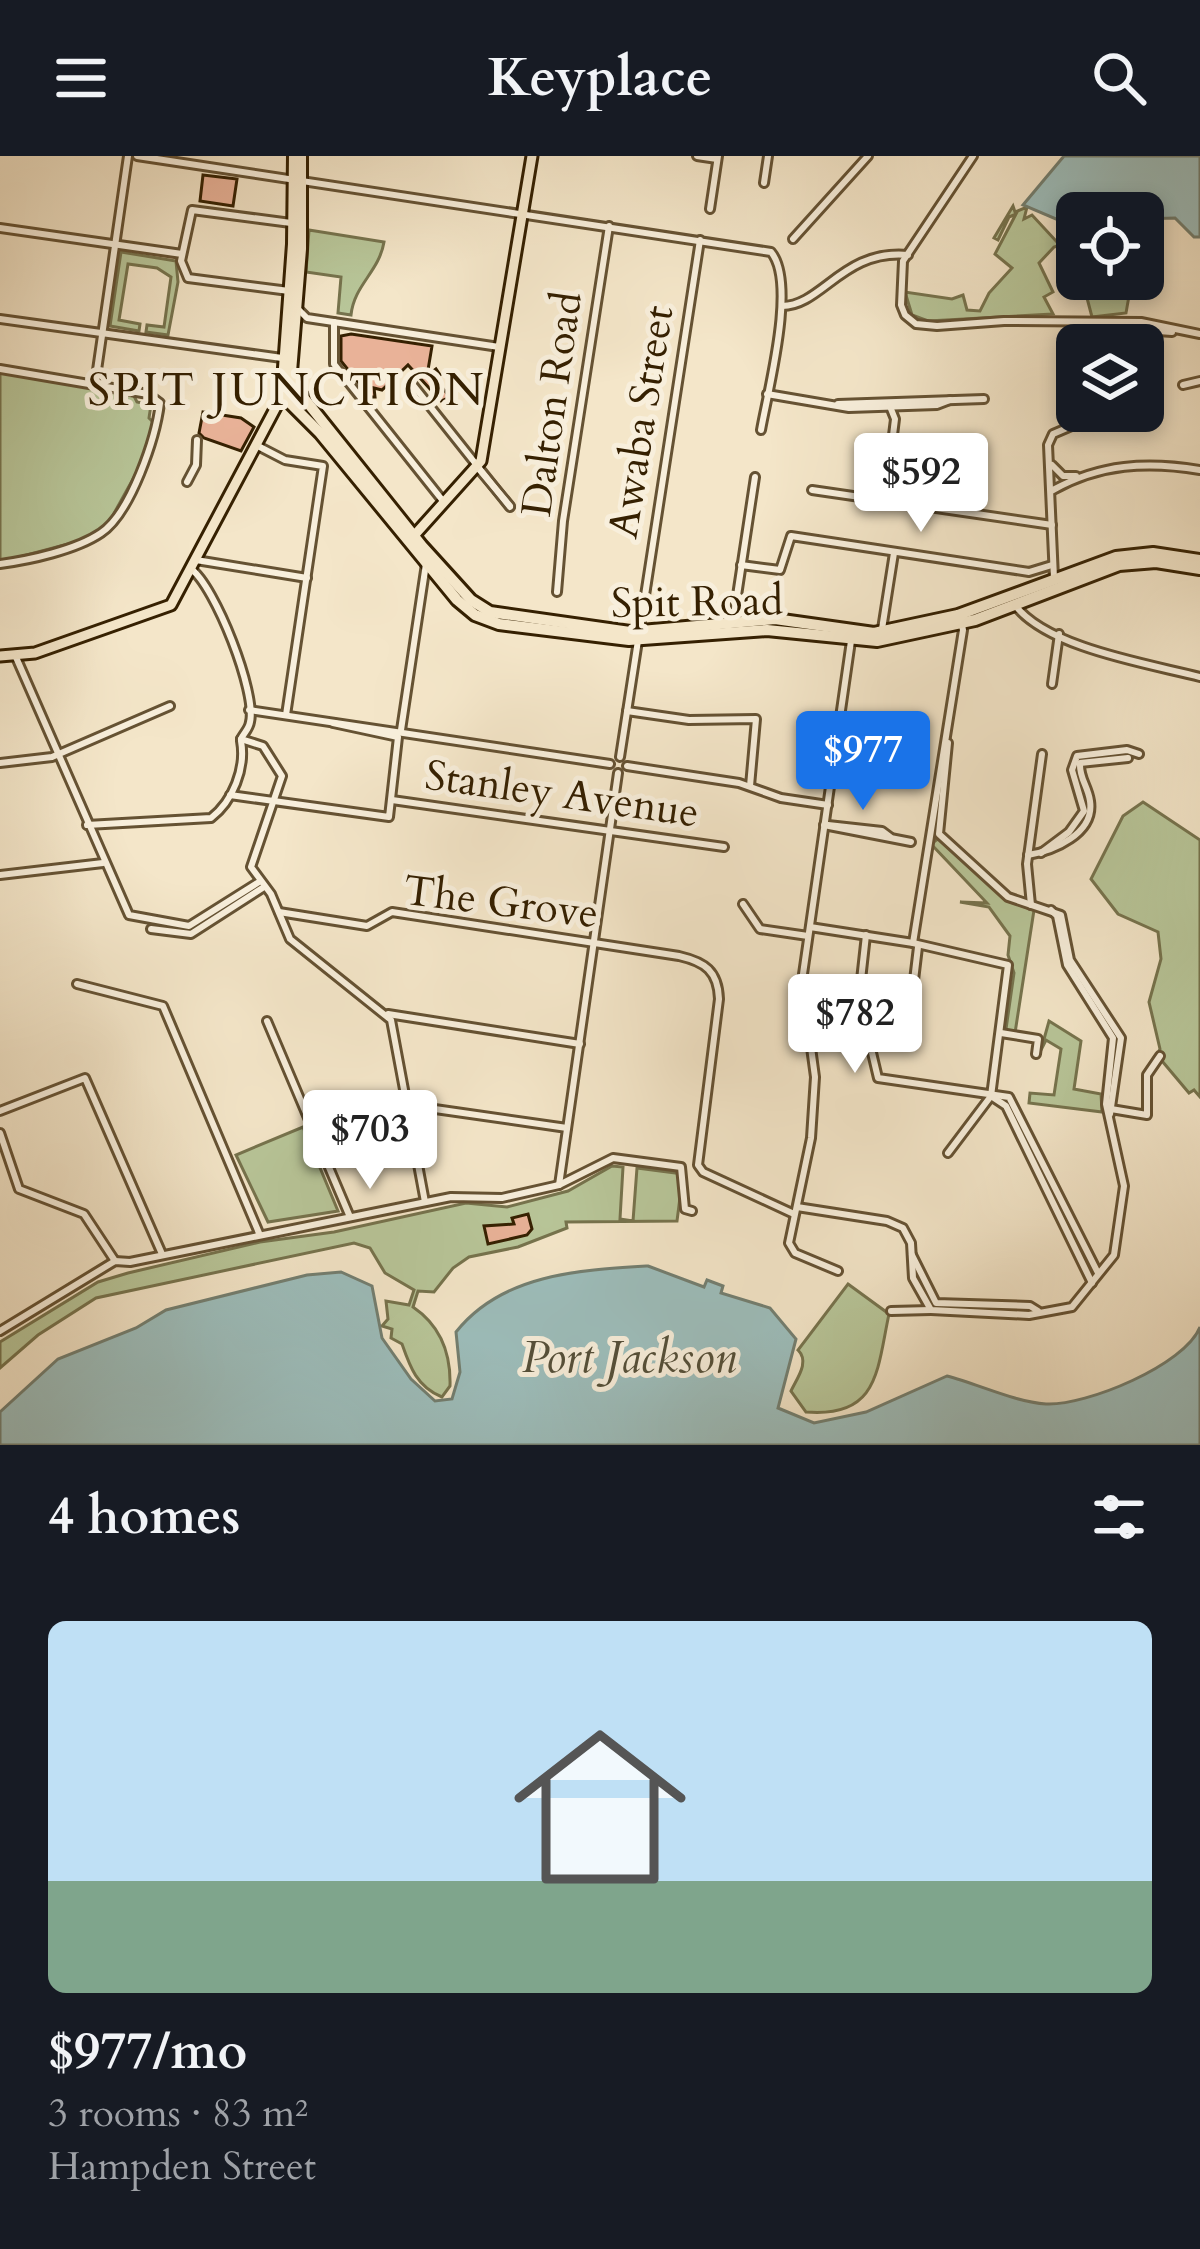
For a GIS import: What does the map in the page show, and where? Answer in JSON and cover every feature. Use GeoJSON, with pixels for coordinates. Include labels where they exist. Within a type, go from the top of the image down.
{"type":"FeatureCollection","features":[{"type":"Feature","properties":{"kind":"highway"},"geometry":{"type":"LineString","coordinates":[[292,346],[298,156]]}},
{"type":"Feature","properties":{"kind":"highway"},"geometry":{"type":"LineString","coordinates":[[282,395],[282,358],[294,296],[298,179]]}},
{"type":"Feature","properties":{"kind":"highway","name":"Spit Road"},"geometry":{"type":"LineString","coordinates":[[292,346],[295,387],[312,411],[426,564],[466,609],[488,621],[638,636],[734,627],[887,640],[1015,605],[1055,584]]}},
{"type":"Feature","properties":{"kind":"highway","name":"Spit Road"},"geometry":{"type":"LineString","coordinates":[[282,395],[471,600],[490,612],[638,636]]}},
{"type":"Feature","properties":{"kind":"highway","name":"Spit Road"},"geometry":{"type":"LineString","coordinates":[[852,636],[960,620],[1055,584],[1126,564],[1200,565]]}},
{"type":"Feature","properties":{"kind":"main road"},"geometry":{"type":"LineString","coordinates":[[411,539],[478,468],[532,156]]}},
{"type":"Feature","properties":{"kind":"main road"},"geometry":{"type":"LineString","coordinates":[[0,656],[15,656],[162,611],[174,601],[282,395],[292,346]]}},
{"type":"Feature","properties":{"kind":"main road"},"geometry":{"type":"LineString","coordinates":[[282,395],[312,411]]}},
{"type":"Feature","properties":{"kind":"street"},"geometry":{"type":"LineString","coordinates":[[95,386],[133,156],[164,158],[774,254],[781,306],[761,430]]}},
{"type":"Feature","properties":{"kind":"street"},"geometry":{"type":"LineString","coordinates":[[697,156],[718,158],[710,209]]}},
{"type":"Feature","properties":{"kind":"street"},"geometry":{"type":"LineString","coordinates":[[764,183],[768,156]]}},
{"type":"Feature","properties":{"kind":"street"},"geometry":{"type":"LineString","coordinates":[[794,239],[868,156]]}},
{"type":"Feature","properties":{"kind":"street"},"geometry":{"type":"LineString","coordinates":[[974,156],[902,268],[901,305],[916,324],[1141,322],[1181,332]]}},
{"type":"Feature","properties":{"kind":"street"},"geometry":{"type":"LineString","coordinates":[[294,223],[192,210],[181,269],[188,278],[294,296],[308,318]]}},
{"type":"Feature","properties":{"kind":"street","name":"Dalton Road"},"geometry":{"type":"LineString","coordinates":[[557,592],[563,520],[609,226]]}},
{"type":"Feature","properties":{"kind":"street"},"geometry":{"type":"LineString","coordinates":[[0,228],[182,254]]}},
{"type":"Feature","properties":{"kind":"street","name":"Awaba Street"},"geometry":{"type":"LineString","coordinates":[[620,757],[700,240]]}},
{"type":"Feature","properties":{"kind":"street"},"geometry":{"type":"LineString","coordinates":[[781,306],[797,304],[858,260],[908,255]]}},
{"type":"Feature","properties":{"kind":"street"},"geometry":{"type":"LineString","coordinates":[[293,327],[308,318],[499,347]]}},
{"type":"Feature","properties":{"kind":"street"},"geometry":{"type":"LineString","coordinates":[[0,319],[282,358]]}},
{"type":"Feature","properties":{"kind":"street"},"geometry":{"type":"LineString","coordinates":[[334,322],[334,364],[445,503]]}},
{"type":"Feature","properties":{"kind":"street"},"geometry":{"type":"LineString","coordinates":[[1164,331],[1200,334]]}},
{"type":"Feature","properties":{"kind":"street"},"geometry":{"type":"LineString","coordinates":[[0,369],[158,398],[153,445],[109,526],[93,537],[0,564]]}},
{"type":"Feature","properties":{"kind":"street"},"geometry":{"type":"LineString","coordinates":[[1183,385],[1200,381]]}},
{"type":"Feature","properties":{"kind":"street"},"geometry":{"type":"LineString","coordinates":[[413,385],[510,507],[478,468]]}},
{"type":"Feature","properties":{"kind":"street"},"geometry":{"type":"LineString","coordinates":[[767,394],[828,405],[889,407],[950,400]]}},
{"type":"Feature","properties":{"kind":"street"},"geometry":{"type":"LineString","coordinates":[[828,405],[984,399]]}},
{"type":"Feature","properties":{"kind":"street"},"geometry":{"type":"LineString","coordinates":[[885,500],[895,419],[889,407]]}},
{"type":"Feature","properties":{"kind":"street"},"geometry":{"type":"LineString","coordinates":[[1055,584],[1051,437],[1062,432]]}},
{"type":"Feature","properties":{"kind":"street"},"geometry":{"type":"LineString","coordinates":[[187,482],[196,462],[197,440]]}},
{"type":"Feature","properties":{"kind":"street"},"geometry":{"type":"LineString","coordinates":[[256,445],[285,460],[323,466],[286,715]]}},
{"type":"Feature","properties":{"kind":"street"},"geometry":{"type":"LineString","coordinates":[[1051,462],[1059,474],[1078,476],[1136,465],[1200,470]]}},
{"type":"Feature","properties":{"kind":"street"},"geometry":{"type":"LineString","coordinates":[[1052,490],[1078,476]]}},
{"type":"Feature","properties":{"kind":"street"},"geometry":{"type":"LineString","coordinates":[[734,627],[755,477]]}},
{"type":"Feature","properties":{"kind":"street"},"geometry":{"type":"LineString","coordinates":[[812,490],[1052,525]]}},
{"type":"Feature","properties":{"kind":"street"},"geometry":{"type":"LineString","coordinates":[[740,566],[780,570],[791,536],[1029,572],[1052,565]]}},
{"type":"Feature","properties":{"kind":"street"},"geometry":{"type":"LineString","coordinates":[[882,633],[894,552]]}},
{"type":"Feature","properties":{"kind":"street"},"geometry":{"type":"LineString","coordinates":[[194,564],[307,578]]}},
{"type":"Feature","properties":{"kind":"street"},"geometry":{"type":"LineString","coordinates":[[87,825],[203,819],[216,815],[230,795],[241,767],[241,739],[250,723],[249,710],[235,643],[194,564]]}},
{"type":"Feature","properties":{"kind":"street"},"geometry":{"type":"LineString","coordinates":[[401,730],[426,564]]}},
{"type":"Feature","properties":{"kind":"street"},"geometry":{"type":"LineString","coordinates":[[1015,605],[1024,616],[1093,649],[1200,677]]}},
{"type":"Feature","properties":{"kind":"street"},"geometry":{"type":"LineString","coordinates":[[912,1255],[935,1303],[1068,1310],[1114,1255],[1124,1186],[1106,1104],[1113,1038],[1067,965],[1058,916],[1008,897],[939,834],[960,620]]}},
{"type":"Feature","properties":{"kind":"street"},"geometry":{"type":"LineString","coordinates":[[1052,684],[1059,634]]}},
{"type":"Feature","properties":{"kind":"street"},"geometry":{"type":"LineString","coordinates":[[838,1271],[795,1253],[789,1243],[811,1138],[815,1077],[801,994],[852,636]]}},
{"type":"Feature","properties":{"kind":"street"},"geometry":{"type":"LineString","coordinates":[[15,656],[103,862],[125,908],[135,918],[189,926],[262,884]]}},
{"type":"Feature","properties":{"kind":"street"},"geometry":{"type":"LineString","coordinates":[[0,763],[57,755],[170,706]]}},
{"type":"Feature","properties":{"kind":"street"},"geometry":{"type":"LineString","coordinates":[[249,710],[610,764],[618,773]]}},
{"type":"Feature","properties":{"kind":"street"},"geometry":{"type":"LineString","coordinates":[[627,711],[689,720],[756,719],[750,786]]}},
{"type":"Feature","properties":{"kind":"street"},"geometry":{"type":"LineString","coordinates":[[230,795],[388,817],[400,741],[395,735],[320,719]]}},
{"type":"Feature","properties":{"kind":"street"},"geometry":{"type":"LineString","coordinates":[[241,739],[263,746],[281,773],[250,867],[279,912],[290,940],[385,1013],[392,1024],[425,1202]]}},
{"type":"Feature","properties":{"kind":"street"},"geometry":{"type":"LineString","coordinates":[[911,998],[929,845],[948,743]]}},
{"type":"Feature","properties":{"kind":"street"},"geometry":{"type":"LineString","coordinates":[[1041,853],[1069,832],[1084,811],[1072,770],[1077,756],[1126,750],[1139,754]]}},
{"type":"Feature","properties":{"kind":"street"},"geometry":{"type":"LineString","coordinates":[[1030,905],[1028,854],[1042,754]]}},
{"type":"Feature","properties":{"kind":"street"},"geometry":{"type":"LineString","coordinates":[[610,764],[620,757],[626,766],[750,786],[781,798],[827,805]]}},
{"type":"Feature","properties":{"kind":"street"},"geometry":{"type":"LineString","coordinates":[[1028,854],[1064,844],[1090,815],[1080,763],[1128,758]]}},
{"type":"Feature","properties":{"kind":"street"},"geometry":{"type":"LineString","coordinates":[[559,1185],[608,831],[618,773],[626,766]]}},
{"type":"Feature","properties":{"kind":"street","name":"Stanley Avenue"},"geometry":{"type":"LineString","coordinates":[[392,800],[724,847]]}},
{"type":"Feature","properties":{"kind":"street"},"geometry":{"type":"LineString","coordinates":[[824,825],[882,831],[911,842]]}},
{"type":"Feature","properties":{"kind":"street"},"geometry":{"type":"LineString","coordinates":[[0,874],[103,862]]}},
{"type":"Feature","properties":{"kind":"street"},"geometry":{"type":"LineString","coordinates":[[151,929],[191,934],[262,884]]}},
{"type":"Feature","properties":{"kind":"street"},"geometry":{"type":"LineString","coordinates":[[743,904],[760,929],[866,935],[1010,968],[991,1096],[948,1153]]}},
{"type":"Feature","properties":{"kind":"street","name":"The Grove"},"geometry":{"type":"LineString","coordinates":[[279,912],[367,926],[392,912],[690,959],[714,973],[719,1005],[697,1152],[704,1172],[796,1211]]}},
{"type":"Feature","properties":{"kind":"street"},"geometry":{"type":"LineString","coordinates":[[866,935],[859,998],[878,1078],[1009,1097],[1099,1275]]}},
{"type":"Feature","properties":{"kind":"street"},"geometry":{"type":"LineString","coordinates":[[76,984],[160,1003],[260,1233]]}},
{"type":"Feature","properties":{"kind":"street"},"geometry":{"type":"LineString","coordinates":[[385,1013],[580,1044]]}},
{"type":"Feature","properties":{"kind":"street"},"geometry":{"type":"LineString","coordinates":[[267,1022],[351,1217]]}},
{"type":"Feature","properties":{"kind":"street"},"geometry":{"type":"LineString","coordinates":[[1001,1033],[1038,1039],[1036,1054]]}},
{"type":"Feature","properties":{"kind":"street"},"geometry":{"type":"LineString","coordinates":[[1110,1113],[1147,1115],[1147,1075],[1160,1056]]}},
{"type":"Feature","properties":{"kind":"street"},"geometry":{"type":"LineString","coordinates":[[0,1111],[85,1078],[162,1255]]}},
{"type":"Feature","properties":{"kind":"street"},"geometry":{"type":"LineString","coordinates":[[991,1096],[1006,1106],[1092,1283]]}},
{"type":"Feature","properties":{"kind":"street"},"geometry":{"type":"LineString","coordinates":[[407,1105],[567,1128]]}},
{"type":"Feature","properties":{"kind":"street"},"geometry":{"type":"LineString","coordinates":[[0,1133],[19,1189],[84,1214],[115,1261]]}},
{"type":"Feature","properties":{"kind":"street"},"geometry":{"type":"LineString","coordinates":[[0,1333],[115,1261],[467,1195],[502,1198],[559,1185],[613,1158],[678,1166],[685,1172],[686,1209],[692,1211]]}},
{"type":"Feature","properties":{"kind":"street"},"geometry":{"type":"LineString","coordinates":[[796,1211],[898,1224],[910,1238],[913,1278],[931,1310]]}},
{"type":"Feature","properties":{"kind":"street"},"geometry":{"type":"LineString","coordinates":[[891,1311],[1029,1315],[1038,1311]]}},
{"type":"Feature","properties":{"kind":"green space"},"geometry":{"type":"Polygon","coordinates":[[[1013,206],[1015,212],[1027,207],[1024,219],[1032,215],[1056,241],[1039,263],[1053,292],[1044,297],[1053,314],[928,321],[912,315],[905,292],[952,299],[963,295],[967,310],[980,311],[1012,268],[995,254],[1016,214],[1009,217],[998,240],[994,238],[1013,206]]]}},
{"type":"Feature","properties":{"kind":"green space"},"geometry":{"type":"Polygon","coordinates":[[[309,230],[384,242],[351,315],[338,313],[341,277],[306,272],[309,230]]]}},
{"type":"Feature","properties":{"kind":"green space"},"geometry":{"type":"Polygon","coordinates":[[[121,252],[176,261],[178,282],[168,335],[146,332],[147,325],[164,327],[171,277],[157,268],[128,264],[119,320],[140,324],[139,331],[110,326],[121,252]]]}},
{"type":"Feature","properties":{"kind":"green space"},"geometry":{"type":"Polygon","coordinates":[[[1088,300],[1128,300],[1126,313],[1092,317],[1088,300]]]}},
{"type":"Feature","properties":{"kind":"green space"},"geometry":{"type":"Polygon","coordinates":[[[0,371],[133,394],[137,402],[151,405],[149,418],[155,424],[148,452],[102,535],[0,562],[0,371]]]}},
{"type":"Feature","properties":{"kind":"green space"},"geometry":{"type":"Polygon","coordinates":[[[1143,802],[1200,840],[1200,1097],[1194,1090],[1189,1093],[1157,1055],[1160,1049],[1149,1002],[1161,959],[1158,932],[1118,914],[1091,879],[1123,816],[1143,802]]]}},
{"type":"Feature","properties":{"kind":"green space"},"geometry":{"type":"Polygon","coordinates":[[[939,838],[1007,901],[1034,910],[1015,1033],[1006,1029],[1014,973],[1008,955],[1010,936],[989,907],[960,902],[987,903],[931,844],[939,838]]]}},
{"type":"Feature","properties":{"kind":"green space"},"geometry":{"type":"Polygon","coordinates":[[[1049,1021],[1081,1041],[1074,1089],[1101,1094],[1102,1112],[1029,1103],[1030,1093],[1054,1095],[1061,1049],[1046,1040],[1041,1050],[1049,1021]]]}},
{"type":"Feature","properties":{"kind":"green space"},"geometry":{"type":"Polygon","coordinates":[[[303,1127],[338,1211],[268,1222],[236,1155],[303,1127]]]}},
{"type":"Feature","properties":{"kind":"green space"},"geometry":{"type":"Polygon","coordinates":[[[612,1166],[623,1167],[620,1219],[633,1221],[637,1168],[683,1174],[677,1221],[566,1222],[567,1228],[518,1247],[469,1257],[434,1292],[418,1291],[413,1307],[437,1332],[449,1362],[450,1386],[442,1397],[420,1382],[402,1344],[391,1338],[392,1329],[382,1326],[388,1319],[386,1301],[409,1305],[414,1290],[385,1273],[370,1248],[354,1243],[96,1298],[38,1335],[0,1368],[0,1342],[98,1282],[260,1242],[334,1232],[466,1203],[507,1207],[568,1191],[612,1166]]]}},
{"type":"Feature","properties":{"kind":"green space"},"geometry":{"type":"Polygon","coordinates":[[[848,1284],[889,1314],[877,1371],[861,1398],[848,1407],[806,1412],[791,1391],[803,1365],[798,1350],[848,1284]]]}},
{"type":"Feature","properties":{"kind":"water"},"geometry":{"type":"Polygon","coordinates":[[[1064,156],[1200,156],[1200,237],[1194,237],[1175,218],[1164,218],[1164,192],[1056,192],[1056,219],[1023,205],[1064,156]]]}},
{"type":"Feature","properties":{"kind":"water","name":"Port Jackson"},"geometry":{"type":"Polygon","coordinates":[[[648,1266],[704,1287],[707,1280],[723,1286],[721,1293],[770,1308],[796,1339],[778,1408],[814,1423],[866,1412],[947,1376],[1034,1403],[1085,1398],[1155,1369],[1191,1341],[1200,1327],[1200,1445],[0,1445],[0,1412],[58,1359],[136,1328],[166,1310],[307,1275],[341,1272],[372,1286],[382,1338],[411,1379],[435,1401],[452,1399],[460,1372],[456,1332],[496,1298],[569,1273],[648,1266]]]}},
{"type":"Feature","properties":{"kind":"building"},"geometry":{"type":"Polygon","coordinates":[[[203,175],[237,179],[233,206],[200,201],[203,175]]]}},
{"type":"Feature","properties":{"kind":"building"},"geometry":{"type":"Polygon","coordinates":[[[341,336],[432,346],[427,376],[436,369],[440,375],[435,379],[450,397],[441,401],[408,365],[382,390],[374,388],[375,397],[370,397],[341,361],[341,336]]]}},
{"type":"Feature","properties":{"kind":"building"},"geometry":{"type":"Polygon","coordinates":[[[203,412],[241,418],[254,427],[241,451],[199,433],[203,412]]]}},
{"type":"Feature","properties":{"kind":"building"},"geometry":{"type":"Polygon","coordinates":[[[528,1214],[532,1229],[527,1235],[488,1244],[484,1226],[514,1224],[512,1218],[528,1214]]]}},
{"type":"Feature","properties":{"kind":"district","name":"SPIT JUNCTION"},"geometry":{"type":"Point","coordinates":[288,390]}}]}
